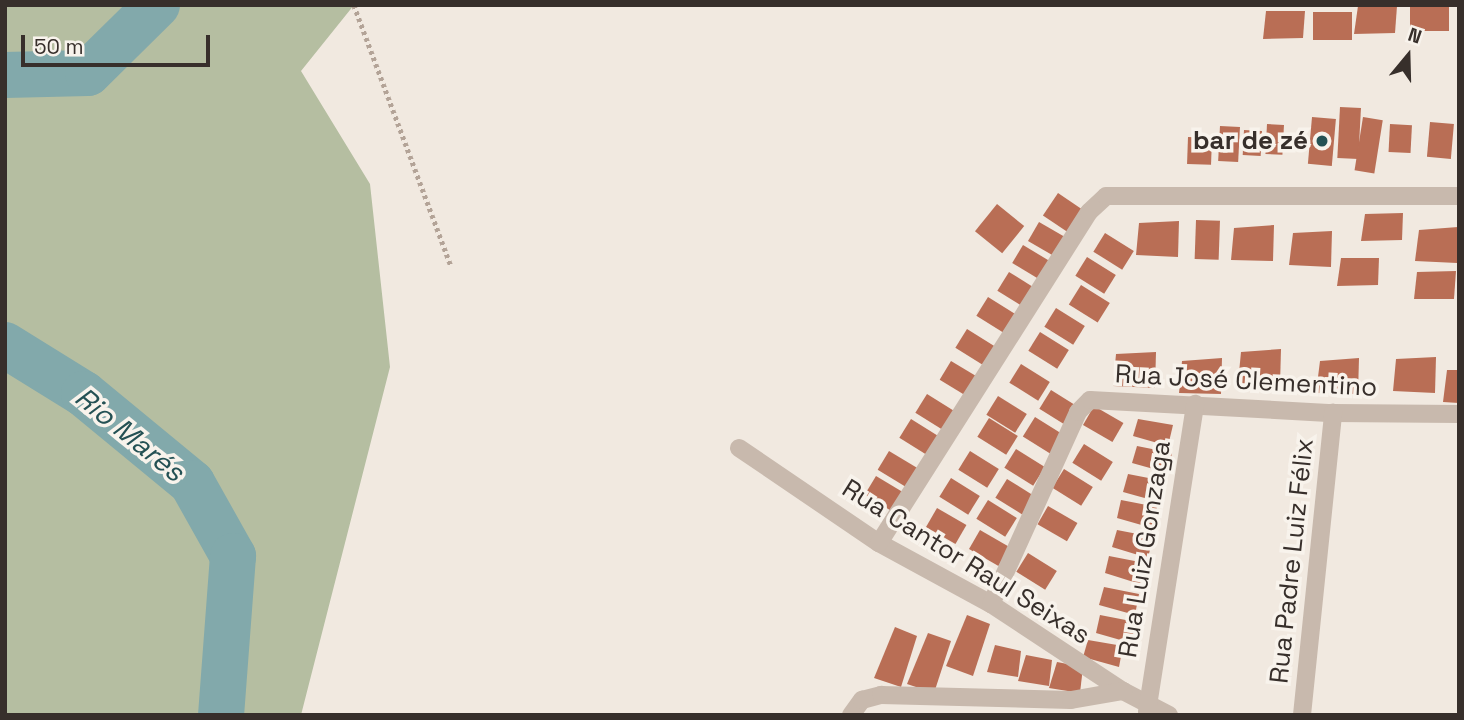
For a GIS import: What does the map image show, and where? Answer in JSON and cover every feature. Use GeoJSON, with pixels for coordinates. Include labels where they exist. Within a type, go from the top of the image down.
{"type":"FeatureCollection","features":[{"type":"Feature","properties":{"kind":"street"},"geometry":{"type":"LineString","coordinates":[[879,543],[1089,212],[1106,196],[1459,196]]}},
{"type":"Feature","properties":{"kind":"street","name":"Rua José Clementino"},"geometry":{"type":"LineString","coordinates":[[991,604],[1082,405],[1090,400],[1134,400],[1333,413],[1459,414]]}},
{"type":"Feature","properties":{"kind":"street","name":"Rua Luiz Gonzaga"},"geometry":{"type":"LineString","coordinates":[[1147,708],[1195,404]]}},
{"type":"Feature","properties":{"kind":"street","name":"Rua Padre Luiz Félix"},"geometry":{"type":"LineString","coordinates":[[1302,715],[1333,413]]}},
{"type":"Feature","properties":{"kind":"street","name":"Rua Cantor Raul Seixas"},"geometry":{"type":"LineString","coordinates":[[738,448],[879,543],[991,604],[1147,708],[1170,715]]}},
{"type":"Feature","properties":{"kind":"street"},"geometry":{"type":"LineString","coordinates":[[851,715],[862,700],[880,695],[1071,700],[1123,691]]}},
{"type":"Feature","properties":{"kind":"path"},"geometry":{"type":"LineString","coordinates":[[354,5],[451,266]]}},
{"type":"Feature","properties":{"kind":"green space"},"geometry":{"type":"Polygon","coordinates":[[[5,5],[354,5],[301,71],[370,184],[390,367],[301,715],[5,715],[5,5]]]}},
{"type":"Feature","properties":{"kind":"building"},"geometry":{"type":"Polygon","coordinates":[[[1410,5],[1449,5],[1449,31],[1410,31],[1410,5]]]}},
{"type":"Feature","properties":{"kind":"building"},"geometry":{"type":"Polygon","coordinates":[[[1358,6],[1397,6],[1395,33],[1354,34],[1358,6]]]}},
{"type":"Feature","properties":{"kind":"building"},"geometry":{"type":"Polygon","coordinates":[[[1266,11],[1305,11],[1303,38],[1263,39],[1266,11]]]}},
{"type":"Feature","properties":{"kind":"building"},"geometry":{"type":"Polygon","coordinates":[[[1313,12],[1352,12],[1352,40],[1313,40],[1313,12]]]}},
{"type":"Feature","properties":{"kind":"building"},"geometry":{"type":"Polygon","coordinates":[[[1340,107],[1361,108],[1358,159],[1337,158],[1340,107]]]}},
{"type":"Feature","properties":{"kind":"building","name":"bar de zé"},"geometry":{"type":"Polygon","coordinates":[[[1312,117],[1336,119],[1332,166],[1308,164],[1312,117]]]}},
{"type":"Feature","properties":{"kind":"building"},"geometry":{"type":"Polygon","coordinates":[[[1363,117],[1383,120],[1374,173],[1355,170],[1363,117]]]}},
{"type":"Feature","properties":{"kind":"building"},"geometry":{"type":"Polygon","coordinates":[[[1430,122],[1454,124],[1451,159],[1427,157],[1430,122]]]}},
{"type":"Feature","properties":{"kind":"building"},"geometry":{"type":"Polygon","coordinates":[[[1267,124],[1284,125],[1282,155],[1265,154],[1267,124]]]}},
{"type":"Feature","properties":{"kind":"building"},"geometry":{"type":"Polygon","coordinates":[[[1390,124],[1412,125],[1411,153],[1389,152],[1390,124]]]}},
{"type":"Feature","properties":{"kind":"building"},"geometry":{"type":"Polygon","coordinates":[[[1220,126],[1240,127],[1238,162],[1218,161],[1220,126]]]}},
{"type":"Feature","properties":{"kind":"building"},"geometry":{"type":"Polygon","coordinates":[[[1244,130],[1262,131],[1261,156],[1243,155],[1244,130]]]}},
{"type":"Feature","properties":{"kind":"building"},"geometry":{"type":"Polygon","coordinates":[[[1188,137],[1212,138],[1211,165],[1187,164],[1188,137]]]}},
{"type":"Feature","properties":{"kind":"building"},"geometry":{"type":"Polygon","coordinates":[[[1058,193],[1085,211],[1069,233],[1043,215],[1058,193]]]}},
{"type":"Feature","properties":{"kind":"building"},"geometry":{"type":"Polygon","coordinates":[[[997,204],[1024,226],[1002,253],[975,231],[997,204]]]}},
{"type":"Feature","properties":{"kind":"building"},"geometry":{"type":"Polygon","coordinates":[[[1403,213],[1402,240],[1361,241],[1365,214],[1403,213]]]}},
{"type":"Feature","properties":{"kind":"building"},"geometry":{"type":"Polygon","coordinates":[[[1196,220],[1220,221],[1219,260],[1195,259],[1196,220]]]}},
{"type":"Feature","properties":{"kind":"building"},"geometry":{"type":"Polygon","coordinates":[[[1179,221],[1178,257],[1136,255],[1139,223],[1179,221]]]}},
{"type":"Feature","properties":{"kind":"building"},"geometry":{"type":"Polygon","coordinates":[[[1039,222],[1068,239],[1057,258],[1028,241],[1039,222]]]}},
{"type":"Feature","properties":{"kind":"building"},"geometry":{"type":"Polygon","coordinates":[[[1274,225],[1273,261],[1231,260],[1234,228],[1274,225]]]}},
{"type":"Feature","properties":{"kind":"building"},"geometry":{"type":"Polygon","coordinates":[[[1458,227],[1457,263],[1415,261],[1419,230],[1458,227]]]}},
{"type":"Feature","properties":{"kind":"building"},"geometry":{"type":"Polygon","coordinates":[[[1332,231],[1331,267],[1289,265],[1293,233],[1332,231]]]}},
{"type":"Feature","properties":{"kind":"building"},"geometry":{"type":"Polygon","coordinates":[[[1105,233],[1134,251],[1122,270],[1093,252],[1105,233]]]}},
{"type":"Feature","properties":{"kind":"building"},"geometry":{"type":"Polygon","coordinates":[[[1023,245],[1050,261],[1039,279],[1012,263],[1023,245]]]}},
{"type":"Feature","properties":{"kind":"building"},"geometry":{"type":"Polygon","coordinates":[[[1087,257],[1116,275],[1104,294],[1075,276],[1087,257]]]}},
{"type":"Feature","properties":{"kind":"building"},"geometry":{"type":"Polygon","coordinates":[[[1341,258],[1379,258],[1378,285],[1337,286],[1341,258]]]}},
{"type":"Feature","properties":{"kind":"building"},"geometry":{"type":"Polygon","coordinates":[[[1456,271],[1454,299],[1414,299],[1417,272],[1456,271]]]}},
{"type":"Feature","properties":{"kind":"building"},"geometry":{"type":"Polygon","coordinates":[[[1009,272],[1038,290],[1026,309],[997,291],[1009,272]]]}},
{"type":"Feature","properties":{"kind":"building"},"geometry":{"type":"Polygon","coordinates":[[[1081,285],[1110,303],[1098,323],[1069,305],[1081,285]]]}},
{"type":"Feature","properties":{"kind":"building"},"geometry":{"type":"Polygon","coordinates":[[[988,297],[1017,315],[1005,334],[976,316],[988,297]]]}},
{"type":"Feature","properties":{"kind":"building"},"geometry":{"type":"Polygon","coordinates":[[[1056,308],[1085,326],[1073,345],[1044,327],[1056,308]]]}},
{"type":"Feature","properties":{"kind":"building"},"geometry":{"type":"Polygon","coordinates":[[[967,329],[996,347],[984,366],[955,348],[967,329]]]}},
{"type":"Feature","properties":{"kind":"building"},"geometry":{"type":"Polygon","coordinates":[[[1040,332],[1069,350],[1057,369],[1028,351],[1040,332]]]}},
{"type":"Feature","properties":{"kind":"building"},"geometry":{"type":"Polygon","coordinates":[[[1281,349],[1280,385],[1238,383],[1241,352],[1281,349]]]}},
{"type":"Feature","properties":{"kind":"building"},"geometry":{"type":"Polygon","coordinates":[[[1156,352],[1155,388],[1113,386],[1116,354],[1156,352]]]}},
{"type":"Feature","properties":{"kind":"building"},"geometry":{"type":"Polygon","coordinates":[[[1436,357],[1435,393],[1393,391],[1396,359],[1436,357]]]}},
{"type":"Feature","properties":{"kind":"building"},"geometry":{"type":"Polygon","coordinates":[[[1222,358],[1221,394],[1179,393],[1182,361],[1222,358]]]}},
{"type":"Feature","properties":{"kind":"building"},"geometry":{"type":"Polygon","coordinates":[[[1359,358],[1358,394],[1316,393],[1320,361],[1359,358]]]}},
{"type":"Feature","properties":{"kind":"building"},"geometry":{"type":"Polygon","coordinates":[[[951,361],[981,379],[970,398],[940,380],[951,361]]]}},
{"type":"Feature","properties":{"kind":"building"},"geometry":{"type":"Polygon","coordinates":[[[1021,364],[1050,382],[1038,401],[1009,383],[1021,364]]]}},
{"type":"Feature","properties":{"kind":"building"},"geometry":{"type":"Polygon","coordinates":[[[1447,370],[1459,370],[1459,403],[1443,402],[1447,370]]]}},
{"type":"Feature","properties":{"kind":"building"},"geometry":{"type":"Polygon","coordinates":[[[1051,390],[1080,408],[1068,427],[1039,409],[1051,390]]]}},
{"type":"Feature","properties":{"kind":"building"},"geometry":{"type":"Polygon","coordinates":[[[927,394],[956,412],[944,431],[915,413],[927,394]]]}},
{"type":"Feature","properties":{"kind":"building"},"geometry":{"type":"Polygon","coordinates":[[[998,396],[1027,414],[1015,433],[986,415],[998,396]]]}},
{"type":"Feature","properties":{"kind":"building"},"geometry":{"type":"Polygon","coordinates":[[[1094,406],[1123,423],[1112,442],[1083,425],[1094,406]]]}},
{"type":"Feature","properties":{"kind":"building"},"geometry":{"type":"Polygon","coordinates":[[[1035,417],[1064,435],[1052,455],[1023,437],[1035,417]]]}},
{"type":"Feature","properties":{"kind":"building"},"geometry":{"type":"Polygon","coordinates":[[[989,418],[1018,436],[1006,455],[977,437],[989,418]]]}},
{"type":"Feature","properties":{"kind":"building"},"geometry":{"type":"Polygon","coordinates":[[[911,419],[940,437],[928,456],[899,438],[911,419]]]}},
{"type":"Feature","properties":{"kind":"building"},"geometry":{"type":"Polygon","coordinates":[[[1138,419],[1173,425],[1168,446],[1133,436],[1138,419]]]}},
{"type":"Feature","properties":{"kind":"building"},"geometry":{"type":"Polygon","coordinates":[[[1084,444],[1113,462],[1101,481],[1072,463],[1084,444]]]}},
{"type":"Feature","properties":{"kind":"building"},"geometry":{"type":"Polygon","coordinates":[[[1137,446],[1172,453],[1168,473],[1132,463],[1137,446]]]}},
{"type":"Feature","properties":{"kind":"building"},"geometry":{"type":"Polygon","coordinates":[[[1016,449],[1045,467],[1033,486],[1004,468],[1016,449]]]}},
{"type":"Feature","properties":{"kind":"building"},"geometry":{"type":"Polygon","coordinates":[[[889,451],[919,469],[908,488],[878,470],[889,451]]]}},
{"type":"Feature","properties":{"kind":"building"},"geometry":{"type":"Polygon","coordinates":[[[970,451],[999,469],[987,488],[958,470],[970,451]]]}},
{"type":"Feature","properties":{"kind":"building"},"geometry":{"type":"Polygon","coordinates":[[[1064,469],[1093,487],[1081,506],[1052,488],[1064,469]]]}},
{"type":"Feature","properties":{"kind":"building"},"geometry":{"type":"Polygon","coordinates":[[[1128,474],[1164,481],[1159,502],[1123,492],[1128,474]]]}},
{"type":"Feature","properties":{"kind":"building"},"geometry":{"type":"Polygon","coordinates":[[[876,476],[906,494],[895,513],[865,495],[876,476]]]}},
{"type":"Feature","properties":{"kind":"building"},"geometry":{"type":"Polygon","coordinates":[[[951,478],[980,496],[968,515],[939,497],[951,478]]]}},
{"type":"Feature","properties":{"kind":"building"},"geometry":{"type":"Polygon","coordinates":[[[1007,479],[1036,497],[1024,516],[995,498],[1007,479]]]}},
{"type":"Feature","properties":{"kind":"building"},"geometry":{"type":"Polygon","coordinates":[[[988,500],[1017,518],[1005,537],[976,519],[988,500]]]}},
{"type":"Feature","properties":{"kind":"building"},"geometry":{"type":"Polygon","coordinates":[[[1121,500],[1157,507],[1152,528],[1117,518],[1121,500]]]}},
{"type":"Feature","properties":{"kind":"building"},"geometry":{"type":"Polygon","coordinates":[[[1048,506],[1077,523],[1067,541],[1038,524],[1048,506]]]}},
{"type":"Feature","properties":{"kind":"building"},"geometry":{"type":"Polygon","coordinates":[[[937,508],[966,525],[955,544],[926,527],[937,508]]]}},
{"type":"Feature","properties":{"kind":"building"},"geometry":{"type":"Polygon","coordinates":[[[980,530],[1009,547],[998,566],[969,549],[980,530]]]}},
{"type":"Feature","properties":{"kind":"building"},"geometry":{"type":"Polygon","coordinates":[[[1117,530],[1153,537],[1148,558],[1112,547],[1117,530]]]}},
{"type":"Feature","properties":{"kind":"building"},"geometry":{"type":"Polygon","coordinates":[[[1028,553],[1057,571],[1045,590],[1016,572],[1028,553]]]}},
{"type":"Feature","properties":{"kind":"building"},"geometry":{"type":"Polygon","coordinates":[[[1109,556],[1145,563],[1140,584],[1105,573],[1109,556]]]}},
{"type":"Feature","properties":{"kind":"building"},"geometry":{"type":"Polygon","coordinates":[[[1104,587],[1139,594],[1135,615],[1099,605],[1104,587]]]}},
{"type":"Feature","properties":{"kind":"building"},"geometry":{"type":"Polygon","coordinates":[[[967,615],[990,624],[973,676],[946,666],[967,615]]]}},
{"type":"Feature","properties":{"kind":"building"},"geometry":{"type":"Polygon","coordinates":[[[1100,615],[1136,622],[1131,643],[1096,633],[1100,615]]]}},
{"type":"Feature","properties":{"kind":"building"},"geometry":{"type":"Polygon","coordinates":[[[895,627],[917,636],[901,687],[874,678],[895,627]]]}},
{"type":"Feature","properties":{"kind":"building"},"geometry":{"type":"Polygon","coordinates":[[[928,633],[951,641],[934,693],[907,684],[928,633]]]}},
{"type":"Feature","properties":{"kind":"building"},"geometry":{"type":"Polygon","coordinates":[[[1088,640],[1123,646],[1119,667],[1083,657],[1088,640]]]}},
{"type":"Feature","properties":{"kind":"building"},"geometry":{"type":"Polygon","coordinates":[[[995,645],[1021,651],[1018,677],[987,672],[995,645]]]}},
{"type":"Feature","properties":{"kind":"building"},"geometry":{"type":"Polygon","coordinates":[[[1026,655],[1052,660],[1049,686],[1018,681],[1026,655]]]}},
{"type":"Feature","properties":{"kind":"building"},"geometry":{"type":"Polygon","coordinates":[[[1057,662],[1083,667],[1080,693],[1049,688],[1057,662]]]}},
{"type":"Feature","properties":{"kind":"waterway","name":"Rio Marés"},"geometry":{"type":"LineString","coordinates":[[5,75],[88,73],[157,5]]}},
{"type":"Feature","properties":{"kind":"waterway","name":"Rio Marés"},"geometry":{"type":"LineString","coordinates":[[5,345],[84,394],[192,483],[233,556],[221,715]]}},
{"type":"Feature","properties":{"kind":"place","name":"bar de zé"},"geometry":{"type":"Point","coordinates":[1322,141]}}]}
